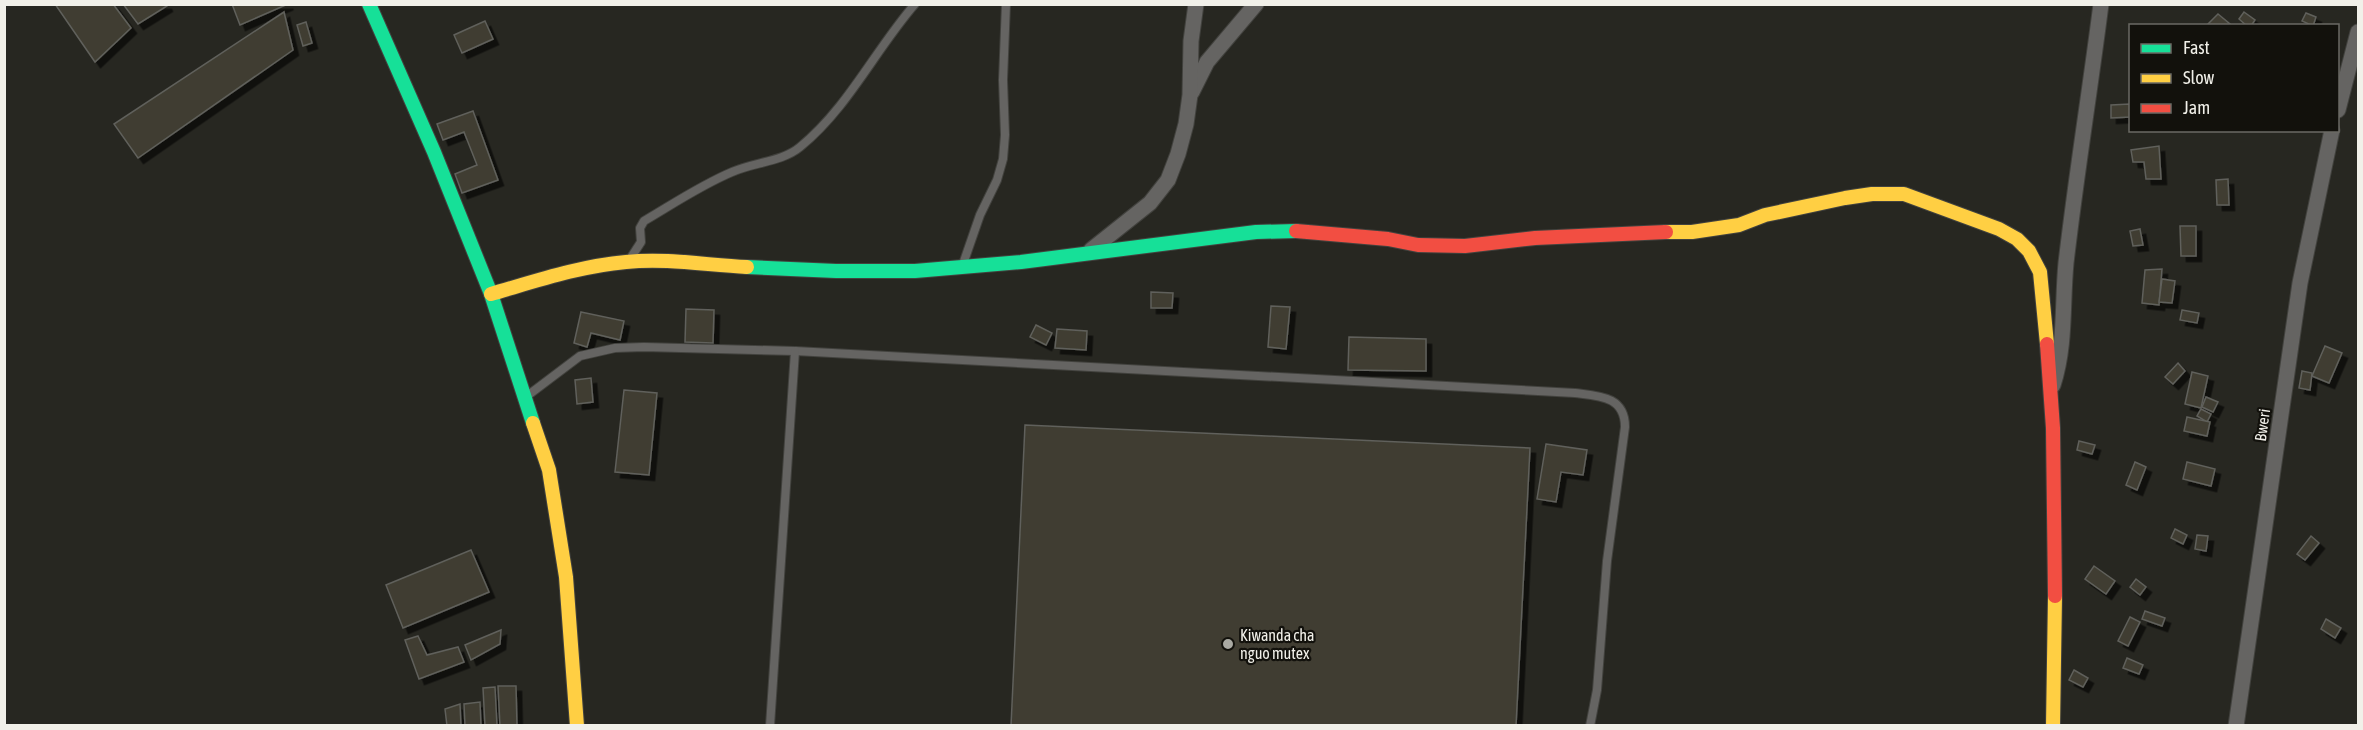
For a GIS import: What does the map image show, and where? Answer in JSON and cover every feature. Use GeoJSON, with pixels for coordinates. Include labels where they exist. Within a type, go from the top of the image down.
{"type":"FeatureCollection","features":[{"type":"Feature","properties":{"kind":"street"},"geometry":{"type":"LineString","coordinates":[[369,4],[434,152],[491,294],[549,470],[566,576],[577,726]]}},
{"type":"Feature","properties":{"kind":"street"},"geometry":{"type":"LineString","coordinates":[[1089,252],[1150,203],[1168,180],[1186,124],[1190,95],[1191,41],[1196,4]]}},
{"type":"Feature","properties":{"kind":"street"},"geometry":{"type":"LineString","coordinates":[[1190,95],[1207,62],[1256,4]]}},
{"type":"Feature","properties":{"kind":"street"},"geometry":{"type":"LineString","coordinates":[[2050,396],[2060,363],[2067,255],[2079,150],[2101,4]]}},
{"type":"Feature","properties":{"kind":"street"},"geometry":{"type":"LineString","coordinates":[[2339,103],[2358,32]]}},
{"type":"Feature","properties":{"kind":"street","name":"Bweri"},"geometry":{"type":"LineString","coordinates":[[2236,726],[2300,283],[2332,132]]}},
{"type":"Feature","properties":{"kind":"street"},"geometry":{"type":"LineString","coordinates":[[491,294],[572,270],[627,262],[681,261],[725,266],[836,272],[962,268],[1256,232],[1307,231],[1388,239],[1418,245],[1465,246],[1535,238],[1637,232],[1692,232],[1739,225],[1765,215],[1845,198],[1872,194],[1904,194],[2000,229],[2017,239],[2029,251],[2040,272],[2053,428],[2055,568],[2053,726]]}},
{"type":"Feature","properties":{"kind":"lane"},"geometry":{"type":"LineString","coordinates":[[627,262],[641,242],[640,228],[644,221],[733,171],[787,155],[811,138],[840,106],[915,4]]}},
{"type":"Feature","properties":{"kind":"lane"},"geometry":{"type":"LineString","coordinates":[[962,268],[971,237],[997,180],[1003,159],[1006,4]]}},
{"type":"Feature","properties":{"kind":"lane"},"geometry":{"type":"LineString","coordinates":[[526,397],[580,356],[599,350],[644,347],[795,351],[1575,393],[1610,400],[1621,407],[1625,415],[1625,427],[1607,561],[1597,690],[1590,726]]}},
{"type":"Feature","properties":{"kind":"lane"},"geometry":{"type":"LineString","coordinates":[[770,726],[795,351]]}},
{"type":"Feature","properties":{"kind":"building"},"geometry":{"type":"Polygon","coordinates":[[[55,4],[113,4],[131,28],[95,62],[55,4]]]}},
{"type":"Feature","properties":{"kind":"building"},"geometry":{"type":"Polygon","coordinates":[[[123,4],[166,4],[167,6],[138,24],[123,4]]]}},
{"type":"Feature","properties":{"kind":"building"},"geometry":{"type":"Polygon","coordinates":[[[232,4],[288,4],[240,25],[232,4]]]}},
{"type":"Feature","properties":{"kind":"building"},"geometry":{"type":"Polygon","coordinates":[[[284,12],[293,50],[138,158],[114,124],[284,12]]]}},
{"type":"Feature","properties":{"kind":"building"},"geometry":{"type":"Polygon","coordinates":[[[2244,12],[2255,20],[2252,24],[2245,24],[2239,19],[2244,12]]]}},
{"type":"Feature","properties":{"kind":"building"},"geometry":{"type":"Polygon","coordinates":[[[2306,13],[2316,17],[2314,24],[2302,21],[2306,13]]]}},
{"type":"Feature","properties":{"kind":"building"},"geometry":{"type":"Polygon","coordinates":[[[2218,14],[2230,24],[2208,24],[2218,14]]]}},
{"type":"Feature","properties":{"kind":"building"},"geometry":{"type":"Polygon","coordinates":[[[485,21],[493,39],[462,53],[454,35],[485,21]]]}},
{"type":"Feature","properties":{"kind":"building"},"geometry":{"type":"Polygon","coordinates":[[[306,22],[312,43],[303,46],[297,25],[306,22]]]}},
{"type":"Feature","properties":{"kind":"building"},"geometry":{"type":"Polygon","coordinates":[[[2129,104],[2129,117],[2111,118],[2111,105],[2129,104]]]}},
{"type":"Feature","properties":{"kind":"building"},"geometry":{"type":"Polygon","coordinates":[[[473,111],[498,180],[462,193],[455,174],[477,165],[464,132],[443,140],[437,124],[473,111]]]}},
{"type":"Feature","properties":{"kind":"building"},"geometry":{"type":"Polygon","coordinates":[[[2159,146],[2161,179],[2146,179],[2144,162],[2133,162],[2131,150],[2159,146]]]}},
{"type":"Feature","properties":{"kind":"building"},"geometry":{"type":"Polygon","coordinates":[[[2228,179],[2229,205],[2217,205],[2216,180],[2228,179]]]}},
{"type":"Feature","properties":{"kind":"building"},"geometry":{"type":"Polygon","coordinates":[[[2180,226],[2196,226],[2196,256],[2181,256],[2180,226]]]}},
{"type":"Feature","properties":{"kind":"building"},"geometry":{"type":"Polygon","coordinates":[[[2140,229],[2143,245],[2133,246],[2130,231],[2140,229]]]}},
{"type":"Feature","properties":{"kind":"building"},"geometry":{"type":"Polygon","coordinates":[[[2162,269],[2159,305],[2142,303],[2145,270],[2162,269]]]}},
{"type":"Feature","properties":{"kind":"building"},"geometry":{"type":"Polygon","coordinates":[[[2162,279],[2175,281],[2172,303],[2159,302],[2162,279]]]}},
{"type":"Feature","properties":{"kind":"building"},"geometry":{"type":"Polygon","coordinates":[[[1151,292],[1173,293],[1172,308],[1151,308],[1151,292]]]}},
{"type":"Feature","properties":{"kind":"building"},"geometry":{"type":"Polygon","coordinates":[[[1271,306],[1290,307],[1286,349],[1268,347],[1271,306]]]}},
{"type":"Feature","properties":{"kind":"building"},"geometry":{"type":"Polygon","coordinates":[[[686,309],[714,310],[713,343],[685,342],[686,309]]]}},
{"type":"Feature","properties":{"kind":"building"},"geometry":{"type":"Polygon","coordinates":[[[2182,310],[2199,313],[2197,323],[2180,320],[2182,310]]]}},
{"type":"Feature","properties":{"kind":"building"},"geometry":{"type":"Polygon","coordinates":[[[581,312],[624,321],[620,340],[591,333],[587,347],[574,343],[581,312]]]}},
{"type":"Feature","properties":{"kind":"building"},"geometry":{"type":"Polygon","coordinates":[[[1036,325],[1052,333],[1046,345],[1030,337],[1036,325]]]}},
{"type":"Feature","properties":{"kind":"building"},"geometry":{"type":"Polygon","coordinates":[[[1057,329],[1087,331],[1086,350],[1055,348],[1057,329]]]}},
{"type":"Feature","properties":{"kind":"building"},"geometry":{"type":"Polygon","coordinates":[[[1349,337],[1426,339],[1426,371],[1348,370],[1349,337]]]}},
{"type":"Feature","properties":{"kind":"building"},"geometry":{"type":"Polygon","coordinates":[[[2325,346],[2342,353],[2329,383],[2312,376],[2325,346]]]}},
{"type":"Feature","properties":{"kind":"building"},"geometry":{"type":"Polygon","coordinates":[[[2178,363],[2185,371],[2173,384],[2165,377],[2178,363]]]}},
{"type":"Feature","properties":{"kind":"building"},"geometry":{"type":"Polygon","coordinates":[[[2302,371],[2312,373],[2310,390],[2299,388],[2302,371]]]}},
{"type":"Feature","properties":{"kind":"building"},"geometry":{"type":"Polygon","coordinates":[[[2192,372],[2208,376],[2201,408],[2185,404],[2192,372]]]}},
{"type":"Feature","properties":{"kind":"building"},"geometry":{"type":"Polygon","coordinates":[[[591,378],[593,402],[577,404],[575,380],[591,378]]]}},
{"type":"Feature","properties":{"kind":"building"},"geometry":{"type":"Polygon","coordinates":[[[624,390],[657,393],[649,475],[615,472],[624,390]]]}},
{"type":"Feature","properties":{"kind":"building"},"geometry":{"type":"Polygon","coordinates":[[[2206,397],[2218,402],[2213,412],[2202,407],[2206,397]]]}},
{"type":"Feature","properties":{"kind":"building"},"geometry":{"type":"Polygon","coordinates":[[[2201,409],[2211,414],[2207,422],[2197,416],[2201,409]]]}},
{"type":"Feature","properties":{"kind":"building"},"geometry":{"type":"Polygon","coordinates":[[[2187,417],[2210,422],[2207,436],[2184,431],[2187,417]]]}},
{"type":"Feature","properties":{"kind":"building"},"geometry":{"type":"Polygon","coordinates":[[[1025,425],[1530,448],[1516,726],[1011,726],[1025,425]]]}},
{"type":"Feature","properties":{"kind":"building"},"geometry":{"type":"Polygon","coordinates":[[[2079,441],[2095,445],[2092,454],[2077,450],[2079,441]]]}},
{"type":"Feature","properties":{"kind":"building"},"geometry":{"type":"Polygon","coordinates":[[[1546,444],[1587,450],[1583,475],[1561,472],[1556,502],[1537,499],[1546,444]]]}},
{"type":"Feature","properties":{"kind":"building"},"geometry":{"type":"Polygon","coordinates":[[[2135,462],[2146,467],[2137,490],[2126,485],[2135,462]]]}},
{"type":"Feature","properties":{"kind":"building"},"geometry":{"type":"Polygon","coordinates":[[[2187,462],[2215,469],[2211,486],[2183,479],[2187,462]]]}},
{"type":"Feature","properties":{"kind":"building"},"geometry":{"type":"Polygon","coordinates":[[[2175,529],[2187,535],[2183,544],[2171,538],[2175,529]]]}},
{"type":"Feature","properties":{"kind":"building"},"geometry":{"type":"Polygon","coordinates":[[[2197,535],[2208,536],[2206,551],[2195,549],[2197,535]]]}},
{"type":"Feature","properties":{"kind":"building"},"geometry":{"type":"Polygon","coordinates":[[[2311,536],[2319,543],[2305,560],[2297,554],[2311,536]]]}},
{"type":"Feature","properties":{"kind":"building"},"geometry":{"type":"Polygon","coordinates":[[[471,550],[489,592],[403,628],[386,585],[471,550]]]}},
{"type":"Feature","properties":{"kind":"building"},"geometry":{"type":"Polygon","coordinates":[[[2094,566],[2115,581],[2106,594],[2085,579],[2094,566]]]}},
{"type":"Feature","properties":{"kind":"building"},"geometry":{"type":"Polygon","coordinates":[[[2136,579],[2146,587],[2140,595],[2130,587],[2136,579]]]}},
{"type":"Feature","properties":{"kind":"building"},"geometry":{"type":"Polygon","coordinates":[[[2145,611],[2165,618],[2162,626],[2142,619],[2145,611]]]}},
{"type":"Feature","properties":{"kind":"building"},"geometry":{"type":"Polygon","coordinates":[[[2130,617],[2140,622],[2128,646],[2118,641],[2130,617]]]}},
{"type":"Feature","properties":{"kind":"building"},"geometry":{"type":"Polygon","coordinates":[[[2326,619],[2341,628],[2335,638],[2321,629],[2326,619]]]}},
{"type":"Feature","properties":{"kind":"building"},"geometry":{"type":"Polygon","coordinates":[[[501,630],[500,644],[471,660],[465,645],[501,630]]]}},
{"type":"Feature","properties":{"kind":"building"},"geometry":{"type":"Polygon","coordinates":[[[418,636],[427,655],[458,647],[464,662],[419,679],[405,640],[418,636]]]}},
{"type":"Feature","properties":{"kind":"building"},"geometry":{"type":"Polygon","coordinates":[[[2127,658],[2143,665],[2139,674],[2123,668],[2127,658]]]}},
{"type":"Feature","properties":{"kind":"building"},"geometry":{"type":"Polygon","coordinates":[[[2074,670],[2088,678],[2083,687],[2069,680],[2074,670]]]}},
{"type":"Feature","properties":{"kind":"building"},"geometry":{"type":"Polygon","coordinates":[[[498,686],[516,686],[517,726],[500,726],[498,686]]]}},
{"type":"Feature","properties":{"kind":"building"},"geometry":{"type":"Polygon","coordinates":[[[495,687],[497,726],[485,726],[483,688],[495,687]]]}},
{"type":"Feature","properties":{"kind":"building"},"geometry":{"type":"Polygon","coordinates":[[[480,702],[481,726],[465,726],[464,704],[480,702]]]}},
{"type":"Feature","properties":{"kind":"building"},"geometry":{"type":"Polygon","coordinates":[[[460,704],[461,726],[447,726],[445,709],[460,704]]]}},
{"type":"Feature","properties":{"kind":"traffic: fast"},"geometry":{"type":"LineString","coordinates":[[369,4],[434,152],[491,294],[533,423]]}},
{"type":"Feature","properties":{"kind":"traffic: fast"},"geometry":{"type":"LineString","coordinates":[[747,267],[836,271],[915,271],[1021,262],[1256,232],[1296,231]]}},
{"type":"Feature","properties":{"kind":"traffic: slow"},"geometry":{"type":"LineString","coordinates":[[1666,232],[1692,232],[1739,225],[1765,215],[1845,198],[1872,194],[1904,194],[1999,229],[2017,239],[2029,251],[2040,272],[2047,344]]}},
{"type":"Feature","properties":{"kind":"traffic: slow"},"geometry":{"type":"LineString","coordinates":[[491,294],[575,270],[626,262],[671,261],[747,267]]}},
{"type":"Feature","properties":{"kind":"traffic: slow"},"geometry":{"type":"LineString","coordinates":[[533,423],[549,470],[566,577],[577,726]]}},
{"type":"Feature","properties":{"kind":"traffic: slow"},"geometry":{"type":"LineString","coordinates":[[2053,726],[2055,596]]}},
{"type":"Feature","properties":{"kind":"traffic: jam"},"geometry":{"type":"LineString","coordinates":[[1296,231],[1388,239],[1418,245],[1465,246],[1535,238],[1666,232]]}},
{"type":"Feature","properties":{"kind":"traffic: jam"},"geometry":{"type":"LineString","coordinates":[[2047,344],[2053,428],[2055,596]]}},
{"type":"Feature","properties":{"kind":"place","name":"Kiwanda cha nguo mutex"},"geometry":{"type":"Point","coordinates":[1228,644]}}]}
